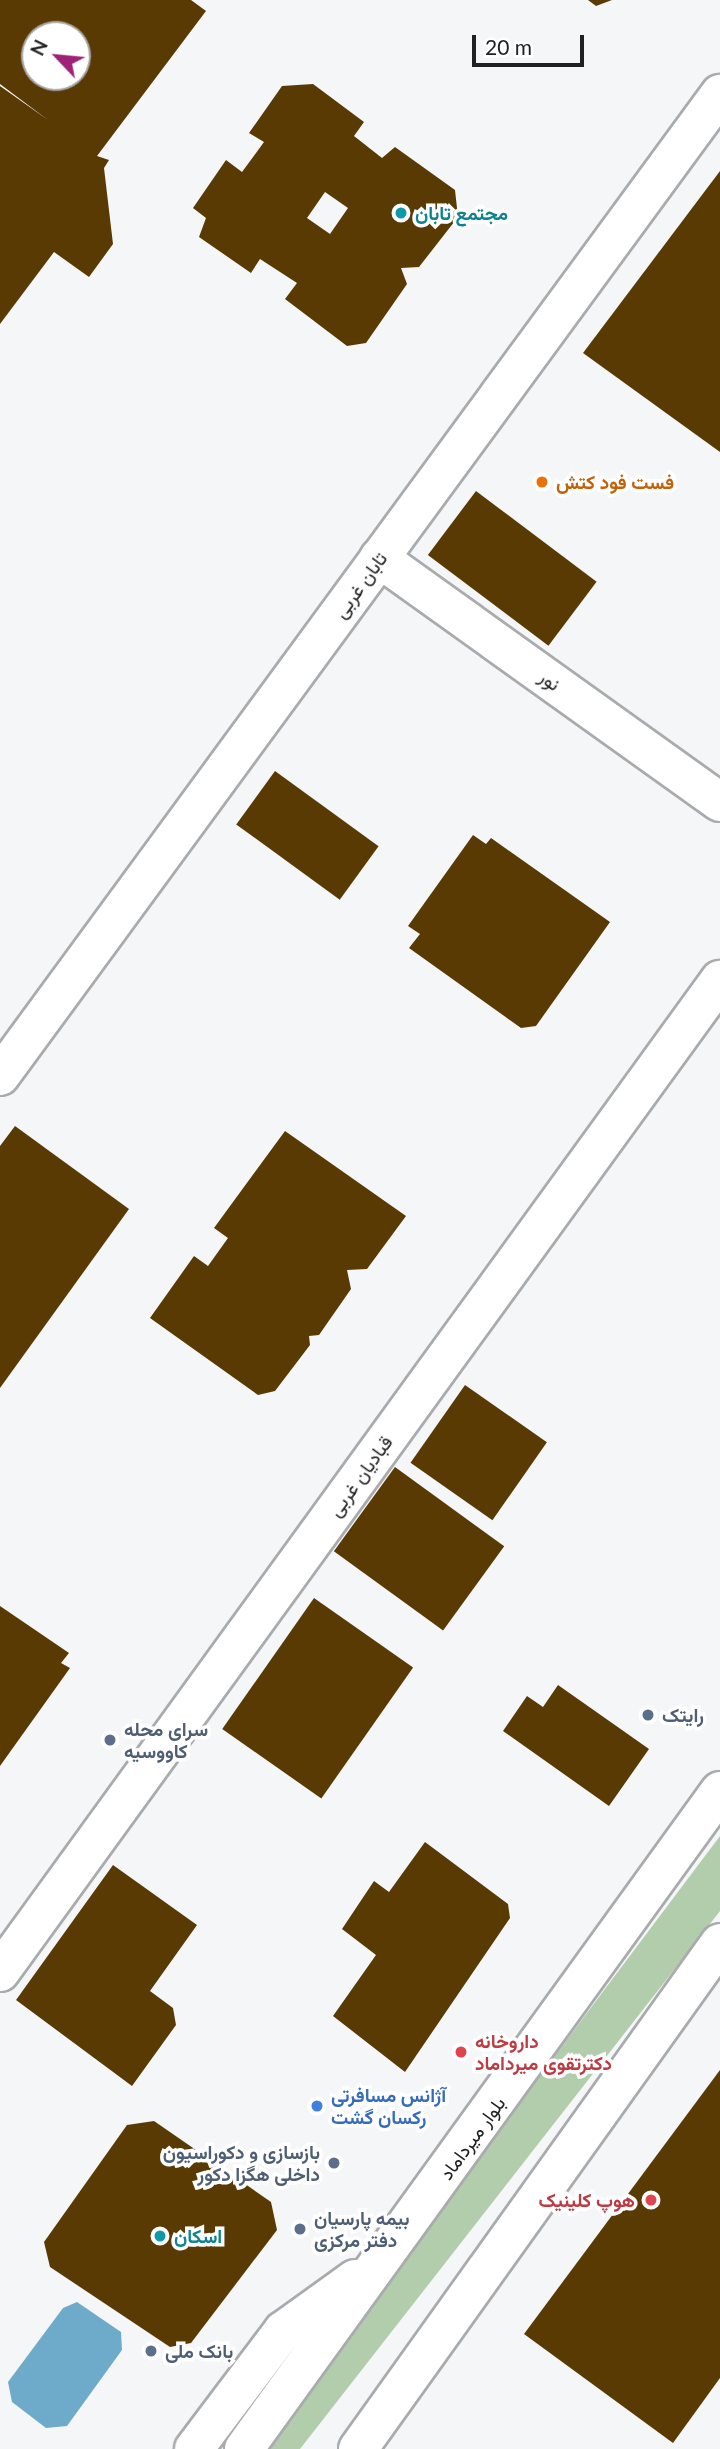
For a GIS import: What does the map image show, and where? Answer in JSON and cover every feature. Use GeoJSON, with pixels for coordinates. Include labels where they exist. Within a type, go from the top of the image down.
{"type":"FeatureCollection","features":[{"type":"Feature","properties":{"kind":"street","name":"تابان غربی"},"geometry":{"type":"LineString","coordinates":[[0,1076],[720,94]]}},
{"type":"Feature","properties":{"kind":"street","name":"نور"},"geometry":{"type":"LineString","coordinates":[[379,558],[720,802]]}},
{"type":"Feature","properties":{"kind":"street","name":"قبادیان غربی"},"geometry":{"type":"LineString","coordinates":[[0,1972],[720,980]]}},
{"type":"Feature","properties":{"kind":"street","name":"بلوار میرداماد"},"geometry":{"type":"LineString","coordinates":[[244,2449],[720,1791]]}},
{"type":"Feature","properties":{"kind":"street"},"geometry":{"type":"LineString","coordinates":[[358,2449],[720,1943]]}},
{"type":"Feature","properties":{"kind":"street"},"geometry":{"type":"LineString","coordinates":[[194,2449],[283,2331],[382,2260]]}},
{"type":"Feature","properties":{"kind":"street"},"geometry":{"type":"LineString","coordinates":[[327,2449],[405,2380]]}},
{"type":"Feature","properties":{"kind":"green space"},"geometry":{"type":"Polygon","coordinates":[[[720,1836],[720,1911],[300,2449],[259,2449],[720,1836]]]}},
{"type":"Feature","properties":{"kind":"water"},"geometry":{"type":"Polygon","coordinates":[[[77,2302],[121,2332],[122,2350],[67,2426],[46,2428],[12,2402],[8,2382],[63,2308],[77,2302]]]}},
{"type":"Feature","properties":{"kind":"building"},"geometry":{"type":"Polygon","coordinates":[[[0,0],[191,0],[206,11],[97,156],[109,160],[104,168],[113,244],[89,277],[54,252],[0,324],[0,86],[48,120],[0,84],[0,0]]]}},
{"type":"Feature","properties":{"kind":"building"},"geometry":{"type":"Polygon","coordinates":[[[588,0],[612,0],[596,6],[588,0]]]}},
{"type":"Feature","properties":{"kind":"building","name":"مجتمع تابان"},"geometry":{"type":"Polygon","coordinates":[[[313,84],[364,122],[354,136],[382,158],[395,147],[455,190],[458,217],[419,267],[401,268],[407,284],[366,343],[347,346],[285,299],[297,283],[260,259],[251,273],[199,237],[206,218],[193,208],[226,160],[242,172],[264,142],[249,133],[282,86],[313,84]],[[325,192],[307,218],[330,234],[348,208],[325,192]]]}},
{"type":"Feature","properties":{"kind":"building"},"geometry":{"type":"Polygon","coordinates":[[[720,171],[720,452],[583,353],[720,171]]]}},
{"type":"Feature","properties":{"kind":"building"},"geometry":{"type":"Polygon","coordinates":[[[476,491],[597,582],[548,646],[428,555],[476,491]]]}},
{"type":"Feature","properties":{"kind":"building"},"geometry":{"type":"Polygon","coordinates":[[[275,771],[379,846],[340,900],[236,824],[275,771]]]}},
{"type":"Feature","properties":{"kind":"building"},"geometry":{"type":"Polygon","coordinates":[[[473,835],[486,844],[491,838],[610,922],[536,1026],[521,1028],[409,948],[420,934],[408,926],[473,835]]]}},
{"type":"Feature","properties":{"kind":"building"},"geometry":{"type":"Polygon","coordinates":[[[15,1126],[129,1209],[0,1388],[0,1146],[15,1126]]]}},
{"type":"Feature","properties":{"kind":"building"},"geometry":{"type":"Polygon","coordinates":[[[285,1131],[406,1216],[367,1269],[347,1270],[351,1289],[319,1335],[309,1336],[310,1345],[275,1391],[258,1395],[150,1318],[194,1256],[208,1266],[228,1238],[214,1228],[285,1131]]]}},
{"type":"Feature","properties":{"kind":"building"},"geometry":{"type":"Polygon","coordinates":[[[465,1385],[547,1442],[492,1520],[411,1463],[465,1385]]]}},
{"type":"Feature","properties":{"kind":"building"},"geometry":{"type":"Polygon","coordinates":[[[395,1467],[504,1546],[443,1630],[334,1551],[395,1467]]]}},
{"type":"Feature","properties":{"kind":"building"},"geometry":{"type":"Polygon","coordinates":[[[314,1598],[413,1667],[321,1798],[222,1729],[314,1598]]]}},
{"type":"Feature","properties":{"kind":"building"},"geometry":{"type":"Polygon","coordinates":[[[0,1606],[69,1653],[61,1663],[70,1668],[0,1766],[0,1606]]]}},
{"type":"Feature","properties":{"kind":"building"},"geometry":{"type":"Polygon","coordinates":[[[558,1685],[649,1749],[609,1806],[503,1731],[527,1696],[543,1707],[558,1685]]]}},
{"type":"Feature","properties":{"kind":"building"},"geometry":{"type":"Polygon","coordinates":[[[425,1842],[508,1904],[510,1918],[405,2072],[333,2016],[376,1955],[342,1929],[374,1881],[389,1892],[425,1842]]]}},
{"type":"Feature","properties":{"kind":"building"},"geometry":{"type":"Polygon","coordinates":[[[113,1865],[197,1925],[150,1991],[173,2008],[176,2025],[132,2086],[16,2000],[113,1865]]]}},
{"type":"Feature","properties":{"kind":"building"},"geometry":{"type":"Polygon","coordinates":[[[720,2070],[720,2378],[673,2443],[524,2334],[720,2070]]]}},
{"type":"Feature","properties":{"kind":"building","name":"اسکان"},"geometry":{"type":"Polygon","coordinates":[[[154,2121],[271,2202],[277,2230],[191,2343],[170,2347],[50,2267],[44,2242],[127,2125],[154,2121]]]}},
{"type":"Feature","properties":{"kind":"place","name":"مجتمع تابان"},"geometry":{"type":"Point","coordinates":[401,213]}},
{"type":"Feature","properties":{"kind":"place","name":"فست فود کتش"},"geometry":{"type":"Point","coordinates":[542,482]}},
{"type":"Feature","properties":{"kind":"place","name":"رایتک"},"geometry":{"type":"Point","coordinates":[648,1715]}},
{"type":"Feature","properties":{"kind":"place","name":"سرای محله کاووسیه"},"geometry":{"type":"Point","coordinates":[110,1740]}},
{"type":"Feature","properties":{"kind":"place","name":"داروخانه دکترتقوی میرداماد"},"geometry":{"type":"Point","coordinates":[461,2052]}},
{"type":"Feature","properties":{"kind":"place","name":"آژانس مسافرتی رکسان گشت"},"geometry":{"type":"Point","coordinates":[317,2106]}},
{"type":"Feature","properties":{"kind":"place","name":"بازسازی و دکوراسیون داخلی هگزا دکور"},"geometry":{"type":"Point","coordinates":[334,2163]}},
{"type":"Feature","properties":{"kind":"place","name":"هوپ کلینیک"},"geometry":{"type":"Point","coordinates":[651,2200]}},
{"type":"Feature","properties":{"kind":"place","name":"بیمه پارسیان دفتر مرکزی"},"geometry":{"type":"Point","coordinates":[300,2229]}},
{"type":"Feature","properties":{"kind":"place","name":"اسکان"},"geometry":{"type":"Point","coordinates":[160,2236]}},
{"type":"Feature","properties":{"kind":"place","name":"بانک ملی"},"geometry":{"type":"Point","coordinates":[151,2351]}}]}
